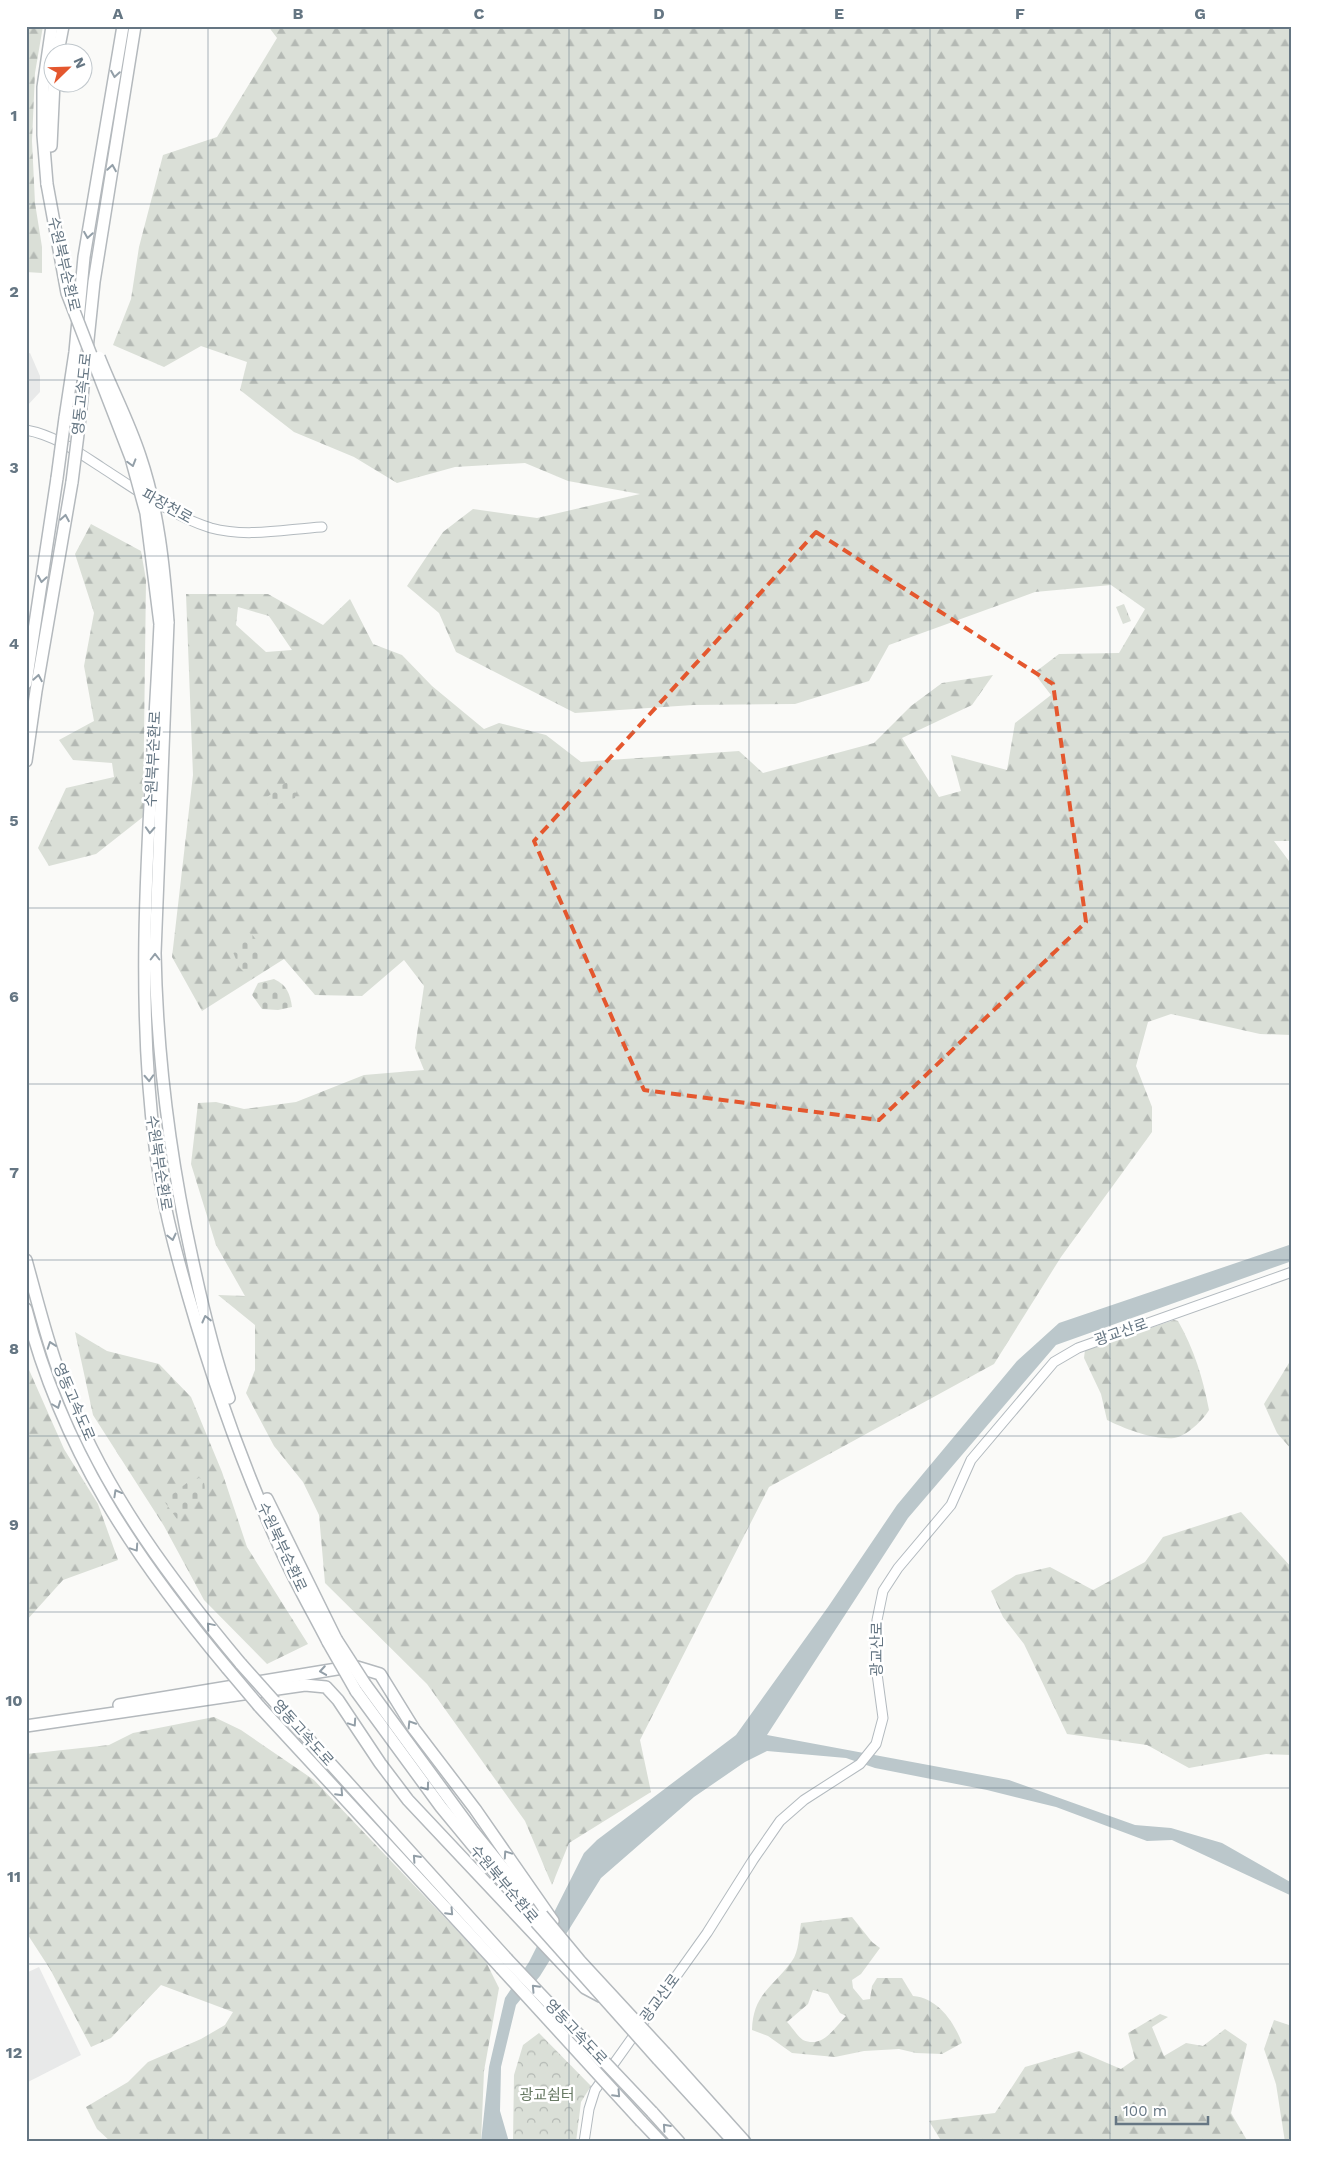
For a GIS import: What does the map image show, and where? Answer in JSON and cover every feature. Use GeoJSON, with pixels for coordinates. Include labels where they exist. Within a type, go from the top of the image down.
{"type":"FeatureCollection","features":[{"type":"Feature","properties":{"kind":"highway","name":"수원북부순환로"},"geometry":{"type":"LineString","coordinates":[[52,26],[43,87],[43,135],[50,183],[73,291],[140,456],[154,510],[164,568],[155,953],[150,1006],[153,1037],[179,1198],[205,1319],[226,1390],[265,1495],[332,1641]]}},
{"type":"Feature","properties":{"kind":"highway"},"geometry":{"type":"LineString","coordinates":[[60,42],[62,26]]}},
{"type":"Feature","properties":{"kind":"highway","name":"영동고속도로"},"geometry":{"type":"LineString","coordinates":[[26,683],[75,352],[84,257],[123,26]]}},
{"type":"Feature","properties":{"kind":"highway","name":"영동고속도로"},"geometry":{"type":"LineString","coordinates":[[26,761],[36,691],[72,482],[94,282],[135,26]]}},
{"type":"Feature","properties":{"kind":"highway","name":"수원북부순환로"},"geometry":{"type":"LineString","coordinates":[[50,183],[50,135],[53,92]]}},
{"type":"Feature","properties":{"kind":"highway","name":"수원북부순환로"},"geometry":{"type":"LineString","coordinates":[[153,1037],[152,1120],[159,1174],[175,1250],[196,1322],[234,1438],[281,1551],[361,1688],[441,1807],[538,1919],[602,1997],[745,2142]]}},
{"type":"Feature","properties":{"kind":"highway","name":"영동고속도로"},"geometry":{"type":"LineString","coordinates":[[26,1260],[41,1316],[70,1402],[102,1466],[128,1512],[184,1595],[274,1702],[660,2142]]}},
{"type":"Feature","properties":{"kind":"highway","name":"영동고속도로"},"geometry":{"type":"LineString","coordinates":[[26,1309],[57,1406],[89,1474],[118,1523],[174,1605],[259,1706],[504,1963],[652,2112],[679,2142]]}},
{"type":"Feature","properties":{"kind":"highway"},"geometry":{"type":"LineString","coordinates":[[26,1720],[349,1667],[358,1667],[380,1674],[414,1729],[476,1810],[538,1919]]}},
{"type":"Feature","properties":{"kind":"highway"},"geometry":{"type":"LineString","coordinates":[[26,1726],[305,1685],[326,1687],[338,1700],[380,1763],[408,1800],[538,1919]]}},
{"type":"Feature","properties":{"kind":"highway","name":"수원북부순환로"},"geometry":{"type":"LineString","coordinates":[[538,1919],[580,1961],[734,2142]]}},
{"type":"Feature","properties":{"kind":"street","name":"파장천로"},"geometry":{"type":"LineString","coordinates":[[26,430],[44,433],[87,457],[159,503],[195,522],[214,528],[252,533],[322,527]]}},
{"type":"Feature","properties":{"kind":"street","name":"광교산로"},"geometry":{"type":"LineString","coordinates":[[584,2142],[589,2109],[595,2090],[707,1933],[766,1838],[793,1809],[860,1764],[872,1750],[883,1722],[875,1659],[877,1614],[883,1591],[898,1568],[951,1505],[971,1460],[1054,1362],[1078,1348],[1292,1272]]}},
{"type":"Feature","properties":{"kind":"highlighted area"},"geometry":{"type":"Polygon","coordinates":[[[816,532],[1053,684],[1086,922],[879,1120],[644,1090],[534,841],[816,532]]]}},
{"type":"Feature","properties":{"kind":"shaded area"},"geometry":{"type":"Polygon","coordinates":[[[30,353],[40,376],[40,392],[26,407],[26,354],[30,353]]]}},
{"type":"Feature","properties":{"kind":"shaded area"},"geometry":{"type":"Polygon","coordinates":[[[1292,1244],[1292,1261],[1056,1345],[908,1518],[767,1735],[1009,1780],[1135,1825],[1171,1828],[1222,1843],[1292,1883],[1292,1896],[1172,1840],[1147,1841],[1056,1807],[987,1790],[875,1768],[846,1758],[767,1751],[745,1762],[694,1797],[601,1878],[540,1976],[516,2005],[501,2067],[500,2111],[509,2142],[481,2142],[489,2067],[505,1998],[529,1962],[584,1853],[597,1840],[736,1735],[828,1607],[897,1505],[1017,1361],[1059,1323],[1292,1244]]]}},
{"type":"Feature","properties":{"kind":"shaded area"},"geometry":{"type":"Polygon","coordinates":[[[39,1967],[81,2055],[26,2083],[26,1973],[39,1967]]]}},
{"type":"Feature","properties":{"kind":"green space"},"geometry":{"type":"Polygon","coordinates":[[[26,26],[43,26],[35,73],[32,141],[35,203],[42,247],[42,273],[26,272],[26,26]]]}},
{"type":"Feature","properties":{"kind":"green space"},"geometry":{"type":"Polygon","coordinates":[[[268,26],[1292,26],[1292,841],[1274,841],[1292,865],[1292,1035],[1260,1034],[1171,1014],[1148,1022],[1136,1066],[1152,1107],[1152,1132],[1061,1257],[994,1364],[769,1487],[640,1740],[651,1792],[569,1843],[552,1885],[525,1821],[427,1684],[325,1583],[319,1515],[303,1482],[274,1446],[246,1393],[255,1370],[255,1325],[218,1295],[245,1296],[216,1245],[191,1164],[198,1103],[216,1102],[244,1109],[296,1102],[364,1075],[424,1070],[415,1048],[424,986],[404,960],[362,996],[315,995],[284,959],[202,1011],[172,957],[193,775],[186,594],[268,594],[323,625],[350,599],[373,644],[402,655],[432,686],[484,729],[499,723],[546,735],[581,762],[739,751],[763,773],[874,743],[911,706],[942,683],[993,675],[972,705],[902,738],[939,797],[961,791],[951,755],[1007,770],[1015,723],[1051,695],[1034,673],[1059,654],[1119,653],[1145,609],[1111,585],[1035,592],[889,645],[869,681],[795,704],[693,705],[575,713],[456,652],[439,613],[407,586],[443,532],[473,509],[537,518],[640,494],[568,481],[525,463],[455,467],[397,483],[354,457],[294,432],[240,390],[247,362],[201,346],[164,367],[113,345],[131,299],[139,247],[163,155],[217,137],[277,38],[268,26]],[[238,607],[236,625],[266,652],[292,650],[269,616],[238,607]]]}},
{"type":"Feature","properties":{"kind":"green space"},"geometry":{"type":"Polygon","coordinates":[[[91,524],[141,551],[146,580],[143,817],[96,854],[49,866],[38,848],[66,788],[114,777],[112,763],[73,760],[59,740],[94,721],[84,666],[94,613],[75,554],[91,524]]]}},
{"type":"Feature","properties":{"kind":"green space"},"geometry":{"type":"Polygon","coordinates":[[[1124,604],[1131,621],[1123,624],[1116,607],[1124,604]]]}},
{"type":"Feature","properties":{"kind":"green space"},"geometry":{"type":"Polygon","coordinates":[[[293,782],[298,785],[295,798],[269,808],[266,798],[285,783],[293,782]]]}},
{"type":"Feature","properties":{"kind":"green space"},"geometry":{"type":"Polygon","coordinates":[[[245,931],[254,937],[258,944],[259,964],[254,971],[244,972],[239,967],[231,947],[245,931]]]}},
{"type":"Feature","properties":{"kind":"green space"},"geometry":{"type":"Polygon","coordinates":[[[274,979],[287,990],[292,1007],[278,1010],[262,1009],[252,995],[258,983],[274,979]]]}},
{"type":"Feature","properties":{"kind":"green space"},"geometry":{"type":"Polygon","coordinates":[[[1174,1320],[1178,1321],[1193,1353],[1201,1375],[1209,1410],[1194,1427],[1179,1437],[1174,1438],[1149,1436],[1107,1420],[1101,1394],[1084,1358],[1085,1350],[1174,1320]]]}},
{"type":"Feature","properties":{"kind":"green space"},"geometry":{"type":"Polygon","coordinates":[[[75,1332],[107,1351],[159,1364],[191,1397],[222,1472],[247,1547],[308,1644],[267,1664],[204,1600],[164,1526],[93,1415],[75,1332]]]}},
{"type":"Feature","properties":{"kind":"green space"},"geometry":{"type":"Polygon","coordinates":[[[1292,1358],[1292,1450],[1277,1433],[1264,1404],[1292,1358]]]}},
{"type":"Feature","properties":{"kind":"green space"},"geometry":{"type":"Polygon","coordinates":[[[26,1363],[64,1449],[98,1504],[118,1560],[63,1580],[26,1621],[26,1363]]]}},
{"type":"Feature","properties":{"kind":"green space"},"geometry":{"type":"Polygon","coordinates":[[[199,1478],[203,1480],[204,1492],[193,1507],[177,1519],[164,1501],[188,1482],[199,1478]]]}},
{"type":"Feature","properties":{"kind":"green space"},"geometry":{"type":"Polygon","coordinates":[[[1241,1512],[1292,1568],[1292,1755],[1266,1754],[1189,1768],[1147,1745],[1067,1734],[1024,1644],[1003,1617],[991,1591],[1016,1575],[1050,1567],[1093,1590],[1145,1562],[1163,1537],[1241,1512]]]}},
{"type":"Feature","properties":{"kind":"green space"},"geometry":{"type":"Polygon","coordinates":[[[214,1717],[241,1730],[314,1780],[485,1960],[499,1988],[484,2071],[481,2142],[111,2142],[97,2129],[86,2107],[128,2082],[148,2062],[201,2039],[225,2025],[233,2012],[161,1985],[111,2038],[91,2047],[50,1969],[26,1932],[26,1754],[109,1745],[133,1733],[214,1717]]]}},
{"type":"Feature","properties":{"kind":"green space"},"geometry":{"type":"Polygon","coordinates":[[[852,1917],[872,1942],[880,1948],[861,1974],[852,1980],[853,1988],[863,2000],[870,1999],[872,1986],[877,1978],[902,1978],[913,1996],[930,2001],[944,2012],[950,2019],[962,2043],[942,2054],[916,2053],[899,2049],[864,2051],[835,2057],[792,2053],[768,2036],[752,2030],[753,2018],[760,1999],[794,1957],[801,1923],[852,1917]],[[813,1990],[808,2004],[787,2022],[803,2040],[817,2042],[828,2036],[846,2016],[840,2013],[828,1994],[813,1990]]]}},
{"type":"Feature","properties":{"kind":"green space"},"geometry":{"type":"Polygon","coordinates":[[[1160,2014],[1168,2017],[1152,2027],[1164,2056],[1186,2043],[1203,2046],[1225,2029],[1247,2044],[1231,2113],[1248,2142],[955,2142],[940,2139],[929,2121],[995,2113],[1025,2067],[1079,2051],[1121,2069],[1135,2059],[1128,2033],[1160,2014]]]}},
{"type":"Feature","properties":{"kind":"green space"},"geometry":{"type":"Polygon","coordinates":[[[1274,2020],[1292,2026],[1292,2142],[1285,2142],[1276,2084],[1264,2049],[1274,2020]]]}},
{"type":"Feature","properties":{"kind":"green space","name":"광교쉼터"},"geometry":{"type":"Polygon","coordinates":[[[539,2033],[591,2086],[581,2102],[576,2142],[513,2141],[514,2075],[523,2045],[539,2033]]]}}]}
